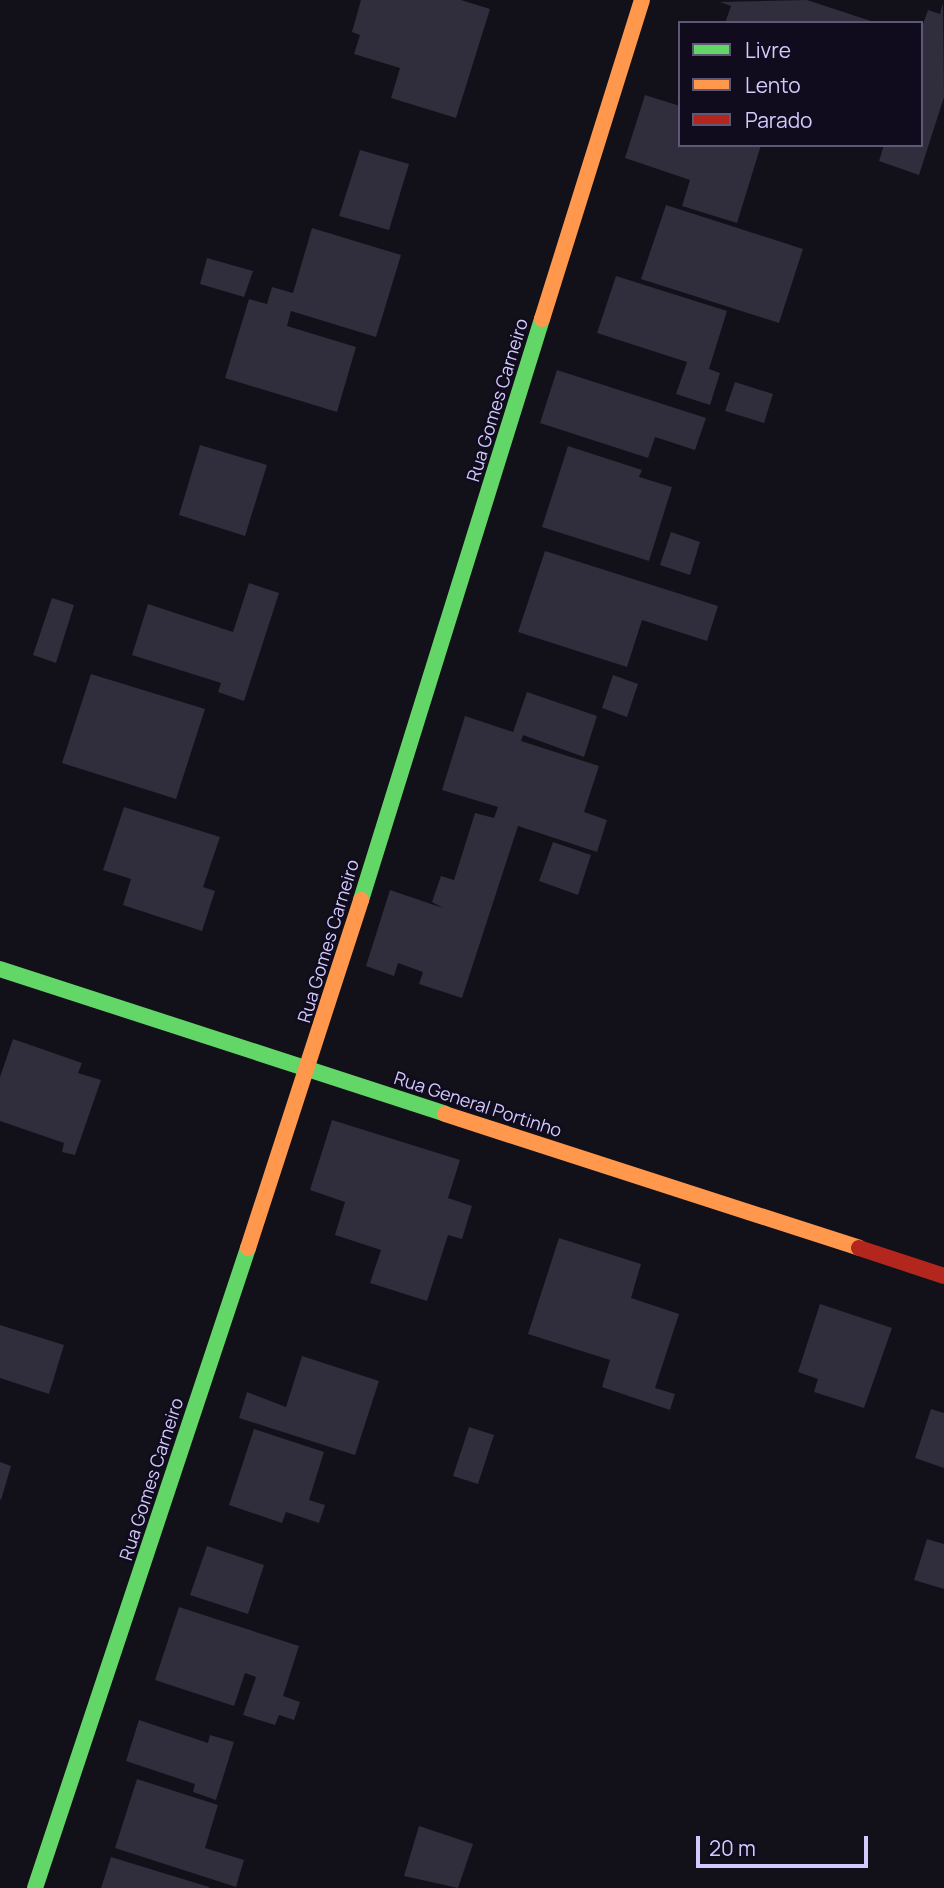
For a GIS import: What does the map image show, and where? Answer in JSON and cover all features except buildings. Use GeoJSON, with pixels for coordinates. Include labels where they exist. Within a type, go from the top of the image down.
{"type":"FeatureCollection","features":[{"type":"Feature","properties":{"kind":"street","name":"Rua Gomes Carneiro"},"geometry":{"type":"LineString","coordinates":[[35,1888],[308,1068],[642,0]]}},
{"type":"Feature","properties":{"kind":"street","name":"Rua General Portinho"},"geometry":{"type":"LineString","coordinates":[[0,969],[944,1276]]}},
{"type":"Feature","properties":{"kind":"traffic: fast"},"geometry":{"type":"LineString","coordinates":[[361,900],[542,319]]}},
{"type":"Feature","properties":{"kind":"traffic: fast"},"geometry":{"type":"LineString","coordinates":[[0,969],[445,1114]]}},
{"type":"Feature","properties":{"kind":"traffic: fast"},"geometry":{"type":"LineString","coordinates":[[35,1888],[248,1248]]}},
{"type":"Feature","properties":{"kind":"traffic: slow"},"geometry":{"type":"LineString","coordinates":[[542,319],[642,0]]}},
{"type":"Feature","properties":{"kind":"traffic: slow"},"geometry":{"type":"LineString","coordinates":[[248,1248],[361,900]]}},
{"type":"Feature","properties":{"kind":"traffic: slow"},"geometry":{"type":"LineString","coordinates":[[445,1114],[859,1248]]}},
{"type":"Feature","properties":{"kind":"traffic: jam"},"geometry":{"type":"LineString","coordinates":[[859,1248],[944,1276]]}}]}
